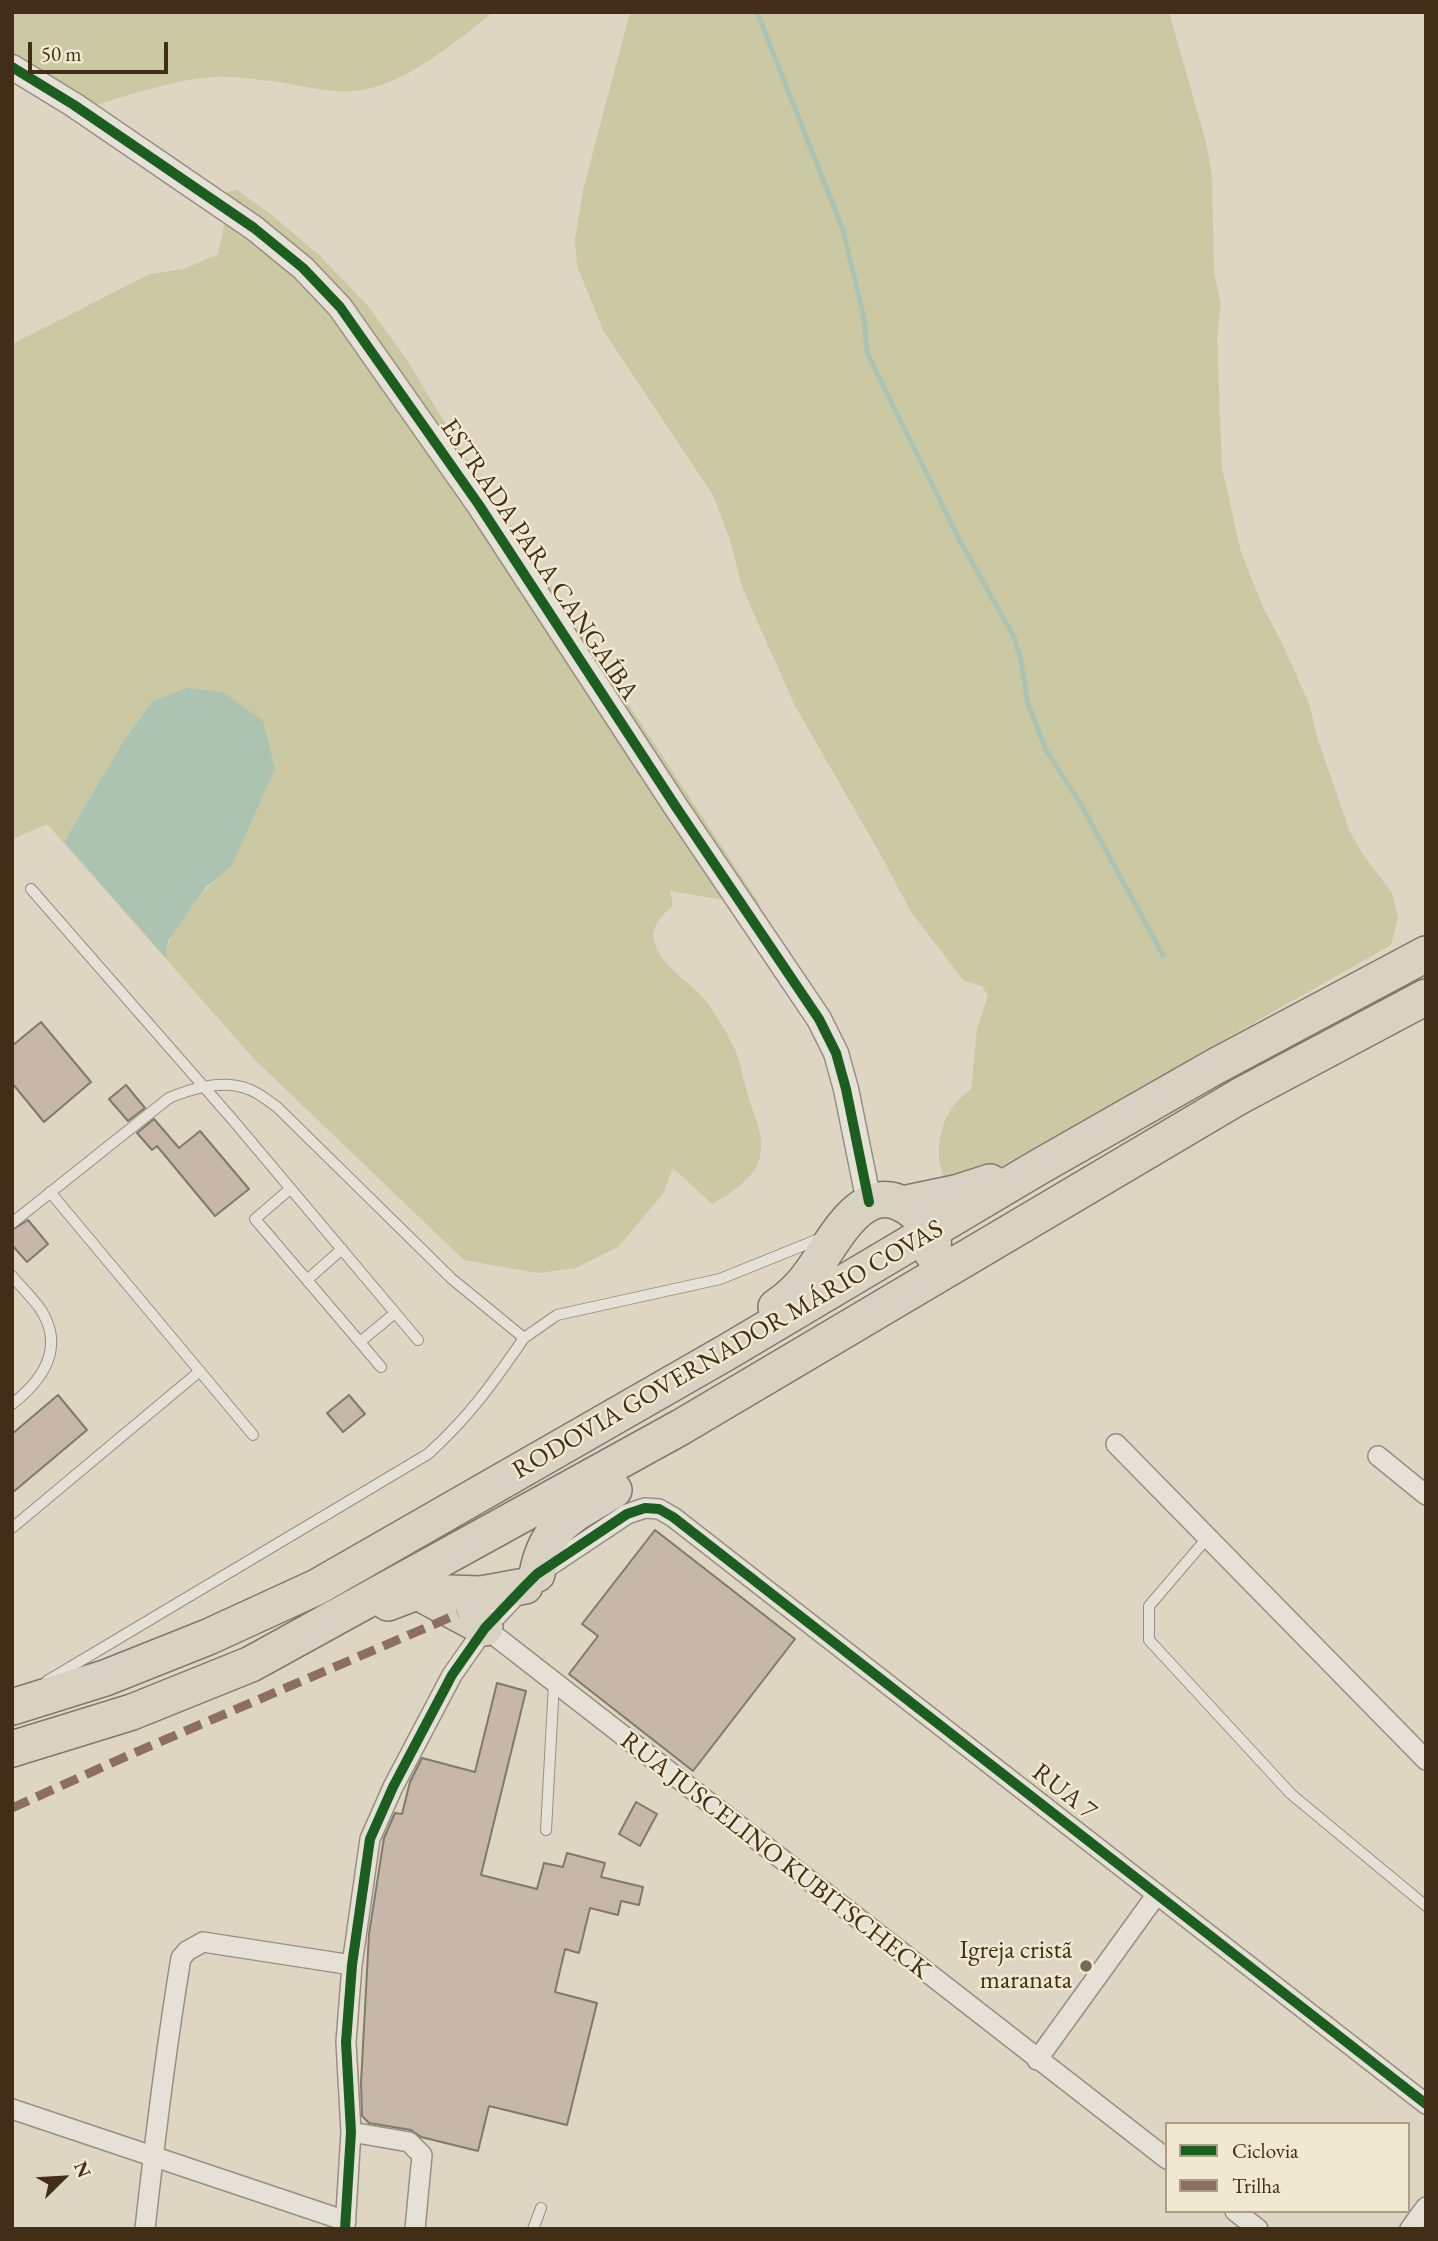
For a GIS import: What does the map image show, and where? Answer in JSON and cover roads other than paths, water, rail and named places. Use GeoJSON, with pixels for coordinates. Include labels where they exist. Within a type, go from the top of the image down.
{"type":"FeatureCollection","features":[{"type":"Feature","properties":{"kind":"highway","name":"RODOVIA GOVERNADOR MÁRIO COVAS"},"geometry":{"type":"LineString","coordinates":[[12,1707],[105,1678],[208,1637],[317,1587],[1037,1168],[1216,1066],[1426,954]]}},
{"type":"Feature","properties":{"kind":"highway","name":"RODOVIA GOVERNADOR MÁRIO COVAS"},"geometry":{"type":"LineString","coordinates":[[12,1749],[132,1712],[251,1664],[681,1427],[1240,1096],[1426,997]]}},
{"type":"Feature","properties":{"kind":"highway"},"geometry":{"type":"LineString","coordinates":[[482,1492],[510,1457],[789,1299],[810,1276],[848,1217],[886,1203],[960,1192],[1037,1168]]}},
{"type":"Feature","properties":{"kind":"highway"},"geometry":{"type":"LineString","coordinates":[[762,1379],[778,1354],[930,1261],[934,1242],[932,1231],[916,1213],[886,1203]]}},
{"type":"Feature","properties":{"kind":"highway"},"geometry":{"type":"LineString","coordinates":[[344,1614],[382,1605],[417,1592],[481,1594],[531,1580],[550,1537],[568,1518],[844,1350],[869,1316]]}},
{"type":"Feature","properties":{"kind":"highway"},"geometry":{"type":"LineString","coordinates":[[417,1592],[485,1628]]}},
{"type":"Feature","properties":{"kind":"street","name":"ESTRADA PARA CANGAÍBA"},"geometry":{"type":"LineString","coordinates":[[12,67],[254,228],[303,268],[340,307],[479,505],[676,807],[819,1019],[836,1053],[886,1203]]}},
{"type":"Feature","properties":{"kind":"street"},"geometry":{"type":"LineString","coordinates":[[1116,1444],[1426,1760]]}},
{"type":"Feature","properties":{"kind":"street"},"geometry":{"type":"LineString","coordinates":[[1378,1457],[1426,1495]]}},
{"type":"Feature","properties":{"kind":"street","name":"RUA 7"},"geometry":{"type":"LineString","coordinates":[[531,1580],[627,1514],[645,1508],[659,1509],[673,1517],[1426,2104]]}},
{"type":"Feature","properties":{"kind":"street"},"geometry":{"type":"LineString","coordinates":[[12,2109],[346,2225],[351,2132],[346,2042],[352,1965],[370,1839],[393,1787],[452,1675],[485,1628],[531,1580]]}},
{"type":"Feature","properties":{"kind":"street","name":"RUA JUSCELINO KUBITSCHECK"},"geometry":{"type":"LineString","coordinates":[[485,1628],[1165,2157]]}},
{"type":"Feature","properties":{"kind":"street"},"geometry":{"type":"LineString","coordinates":[[1037,2060],[1157,1894]]}},
{"type":"Feature","properties":{"kind":"street"},"geometry":{"type":"LineString","coordinates":[[145,2229],[152,2158],[181,1958],[187,1951],[203,1942],[352,1965]]}},
{"type":"Feature","properties":{"kind":"street"},"geometry":{"type":"LineString","coordinates":[[351,2132],[409,2142],[422,2155],[415,2229]]}},
{"type":"Feature","properties":{"kind":"street"},"geometry":{"type":"LineString","coordinates":[[1409,2229],[1426,2207]]}},
{"type":"Feature","properties":{"kind":"street"},"geometry":{"type":"LineString","coordinates":[[1238,2213],[1258,2229]]}},
{"type":"Feature","properties":{"kind":"lane"},"geometry":{"type":"LineString","coordinates":[[31,889],[204,1087],[418,1340]]}},
{"type":"Feature","properties":{"kind":"lane"},"geometry":{"type":"LineString","coordinates":[[12,1223],[169,1098],[204,1087],[227,1084],[248,1089],[277,1107],[452,1279],[524,1338]]}},
{"type":"Feature","properties":{"kind":"lane"},"geometry":{"type":"LineString","coordinates":[[290,1189],[255,1219],[382,1367]]}},
{"type":"Feature","properties":{"kind":"lane"},"geometry":{"type":"LineString","coordinates":[[50,1192],[253,1436]]}},
{"type":"Feature","properties":{"kind":"lane"},"geometry":{"type":"LineString","coordinates":[[12,1701],[428,1454],[457,1428],[476,1406],[524,1338],[557,1315],[720,1279],[839,1230]]}},
{"type":"Feature","properties":{"kind":"lane"},"geometry":{"type":"LineString","coordinates":[[307,1280],[342,1249]]}},
{"type":"Feature","properties":{"kind":"lane"},"geometry":{"type":"LineString","coordinates":[[12,1276],[41,1310],[51,1332],[51,1351],[44,1370],[12,1404]]}},
{"type":"Feature","properties":{"kind":"lane"},"geometry":{"type":"LineString","coordinates":[[360,1342],[395,1313]]}},
{"type":"Feature","properties":{"kind":"lane"},"geometry":{"type":"LineString","coordinates":[[12,1528],[200,1371]]}},
{"type":"Feature","properties":{"kind":"lane"},"geometry":{"type":"LineString","coordinates":[[1208,1537],[1149,1606],[1149,1640],[1291,1794],[1426,1906]]}},
{"type":"Feature","properties":{"kind":"lane"},"geometry":{"type":"LineString","coordinates":[[546,1830],[554,1682]]}},
{"type":"Feature","properties":{"kind":"lane"},"geometry":{"type":"LineString","coordinates":[[533,2229],[541,2208]]}},
{"type":"Feature","properties":{"kind":"waterway"},"geometry":{"type":"LineString","coordinates":[[757,12],[843,230],[864,318],[867,352],[960,541],[1014,637],[1028,704],[1046,750],[1080,803],[1163,955]]}},
{"type":"Feature","properties":{"kind":"place","name":"Igreja cristã maranata"},"geometry":{"type":"Point","coordinates":[1086,1966]}}]}
